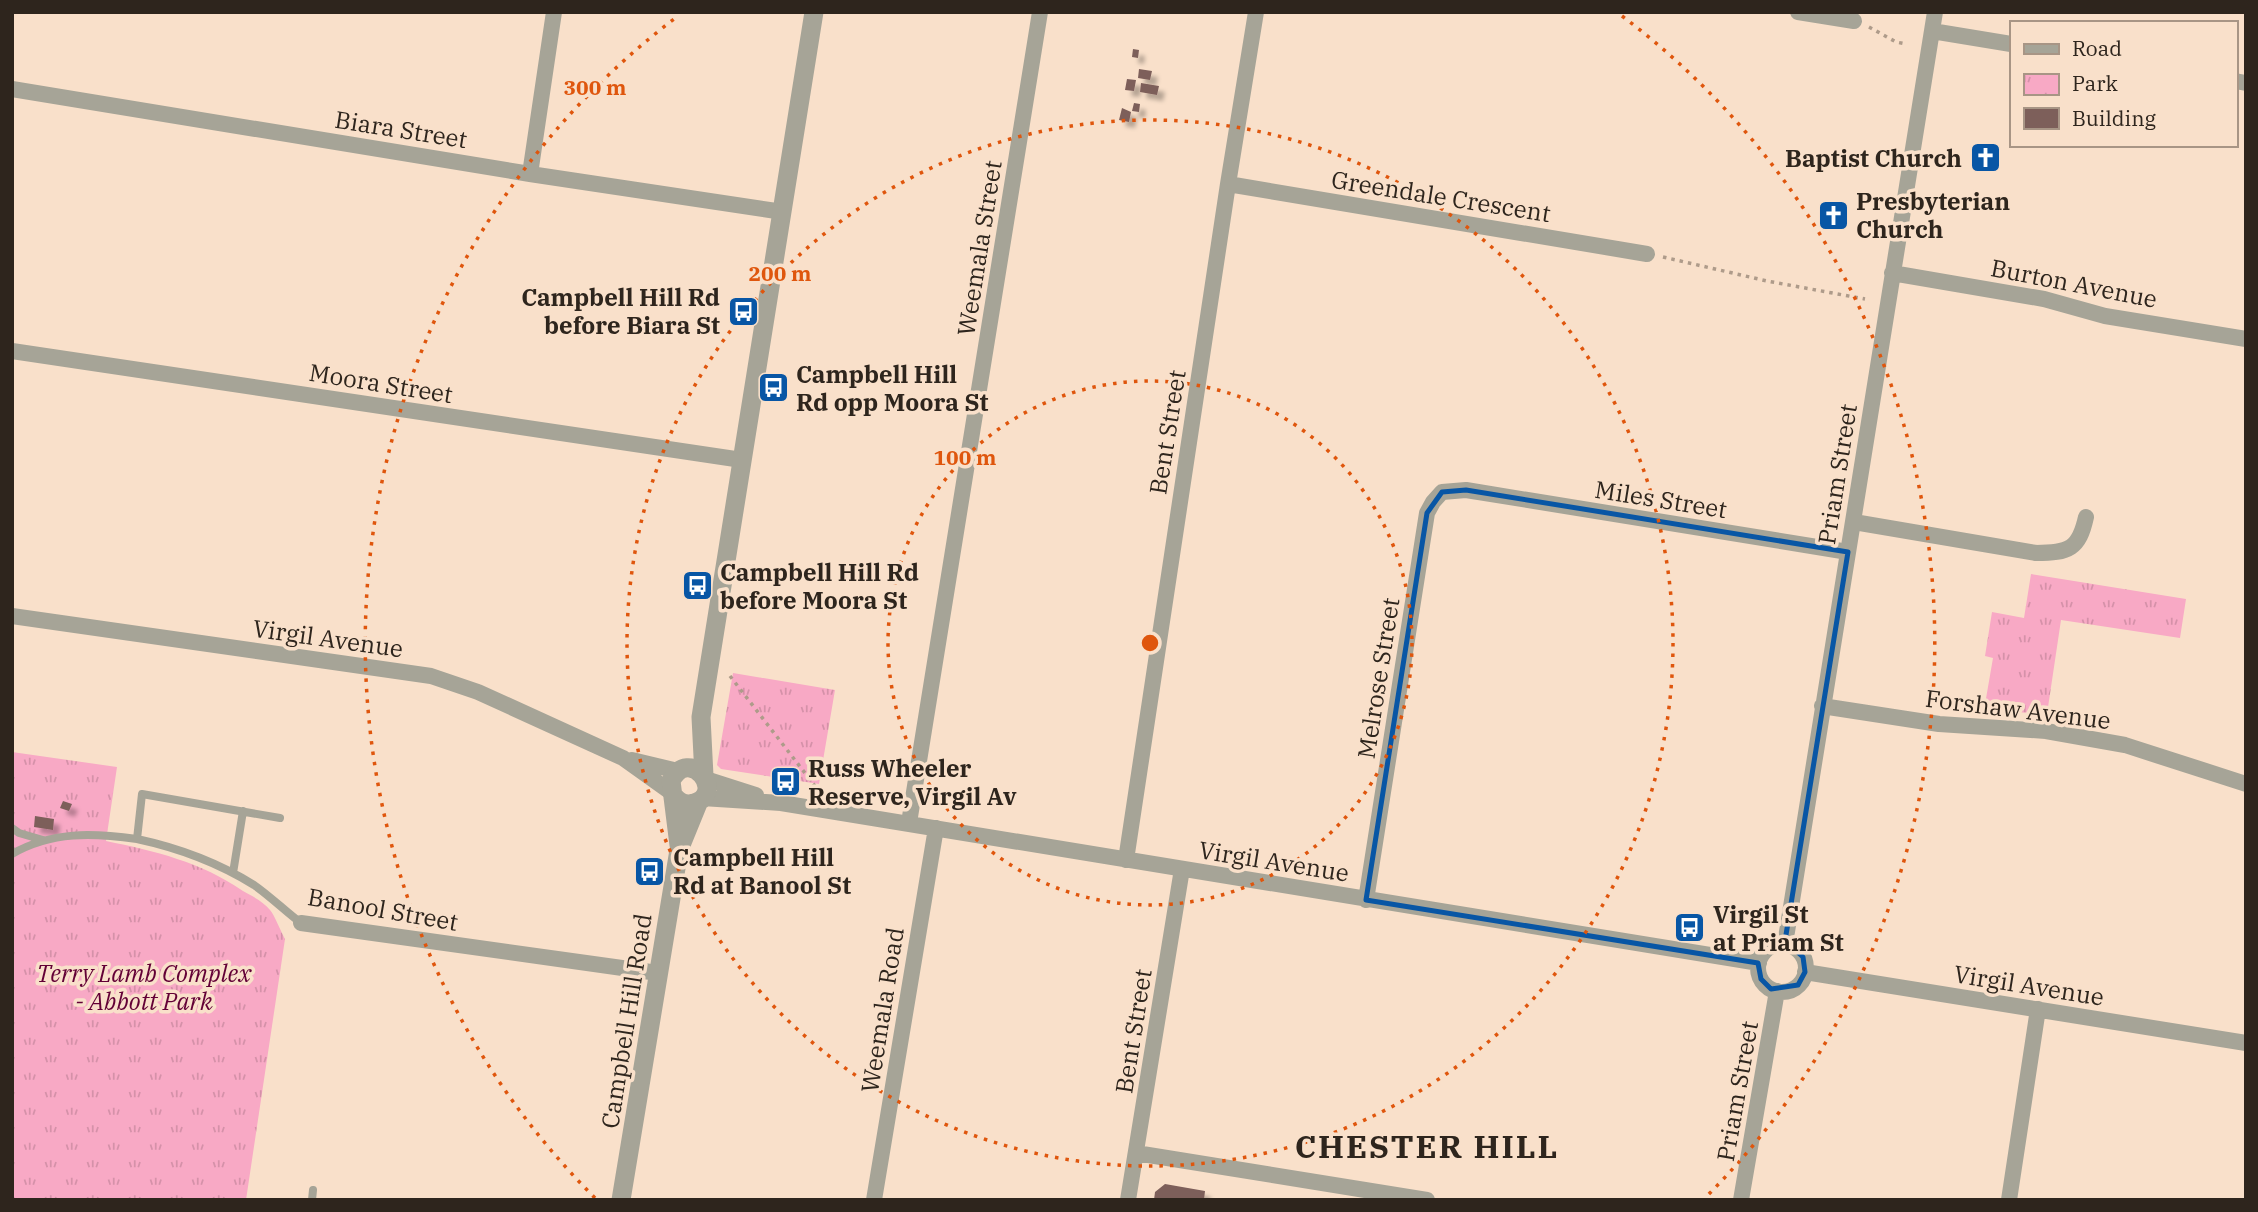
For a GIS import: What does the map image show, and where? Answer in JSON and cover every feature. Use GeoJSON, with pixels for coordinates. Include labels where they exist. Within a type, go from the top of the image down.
{"type":"FeatureCollection","features":[{"type":"Feature","properties":{"kind":"street"},"geometry":{"type":"LineString","coordinates":[[530,174],[554,12]]}},
{"type":"Feature","properties":{"kind":"street","name":"Campbell Hill Road"},"geometry":{"type":"LineString","coordinates":[[621,1200],[679,850],[703,788],[701,716],[814,12]]}},
{"type":"Feature","properties":{"kind":"street","name":"Weemala Street"},"geometry":{"type":"LineString","coordinates":[[909,823],[1040,12]]}},
{"type":"Feature","properties":{"kind":"street","name":"Bent Street"},"geometry":{"type":"LineString","coordinates":[[1126,860],[1256,12]]}},
{"type":"Feature","properties":{"kind":"street"},"geometry":{"type":"LineString","coordinates":[[1798,12],[1854,21]]}},
{"type":"Feature","properties":{"kind":"street","name":"Priam Street"},"geometry":{"type":"LineString","coordinates":[[1785,944],[1935,12]]}},
{"type":"Feature","properties":{"kind":"street"},"geometry":{"type":"LineString","coordinates":[[1932,31],[2010,44]]}},
{"type":"Feature","properties":{"kind":"street","name":"Biara Street"},"geometry":{"type":"LineString","coordinates":[[12,89],[530,174],[783,212]]}},
{"type":"Feature","properties":{"kind":"street","name":"Greendale Crescent"},"geometry":{"type":"LineString","coordinates":[[1228,184],[1647,254]]}},
{"type":"Feature","properties":{"kind":"street","name":"Burton Avenue"},"geometry":{"type":"LineString","coordinates":[[1892,273],[2044,299],[2105,316],[2246,339]]}},
{"type":"Feature","properties":{"kind":"street","name":"Moora Street"},"geometry":{"type":"LineString","coordinates":[[12,351],[742,460]]}},
{"type":"Feature","properties":{"kind":"street","name":"Miles Street"},"geometry":{"type":"LineString","coordinates":[[1466,490],[1848,552]]}},
{"type":"Feature","properties":{"kind":"street","name":"Melrose Street"},"geometry":{"type":"LineString","coordinates":[[1366,900],[1427,513],[1442,492],[1466,490]]}},
{"type":"Feature","properties":{"kind":"street"},"geometry":{"type":"LineString","coordinates":[[1854,523],[2048,553],[2063,551],[2079,541],[2086,517]]}},
{"type":"Feature","properties":{"kind":"street","name":"Virgil Avenue"},"geometry":{"type":"LineString","coordinates":[[12,616],[432,677],[478,692],[623,758],[673,794]]}},
{"type":"Feature","properties":{"kind":"street","name":"Forshaw Avenue"},"geometry":{"type":"LineString","coordinates":[[1822,706],[1939,724],[2029,729],[2099,740],[2145,750],[2246,784]]}},
{"type":"Feature","properties":{"kind":"street","name":"Campbell Hill Road"},"geometry":{"type":"LineString","coordinates":[[680,770],[701,716]]}},
{"type":"Feature","properties":{"kind":"street","name":"Virgil Avenue"},"geometry":{"type":"LineString","coordinates":[[623,758],[680,770]]}},
{"type":"Feature","properties":{"kind":"street"},"geometry":{"type":"LineString","coordinates":[[694,769],[703,788],[688,804],[680,802],[673,794],[671,781],[680,770],[694,769]]}},
{"type":"Feature","properties":{"kind":"street","name":"Virgil Avenue"},"geometry":{"type":"LineString","coordinates":[[703,788],[1759,963]]}},
{"type":"Feature","properties":{"kind":"street","name":"Campbell Hill Road"},"geometry":{"type":"LineString","coordinates":[[673,794],[679,850]]}},
{"type":"Feature","properties":{"kind":"street","name":"Weemala Road"},"geometry":{"type":"LineString","coordinates":[[874,1200],[936,828]]}},
{"type":"Feature","properties":{"kind":"street","name":"Bent Street"},"geometry":{"type":"LineString","coordinates":[[1128,1200],[1182,869]]}},
{"type":"Feature","properties":{"kind":"street","name":"Banool Street"},"geometry":{"type":"LineString","coordinates":[[301,923],[658,973]]}},
{"type":"Feature","properties":{"kind":"street"},"geometry":{"type":"LineString","coordinates":[[1785,944],[1799,951],[1803,957],[1805,972],[1798,985],[1785,991],[1777,991],[1765,985],[1761,979],[1759,963],[1764,952],[1770,947],[1785,944]]}},
{"type":"Feature","properties":{"kind":"street","name":"Virgil Avenue"},"geometry":{"type":"LineString","coordinates":[[1805,972],[2246,1043]]}},
{"type":"Feature","properties":{"kind":"street","name":"Priam Street"},"geometry":{"type":"LineString","coordinates":[[1741,1200],[1777,991]]}},
{"type":"Feature","properties":{"kind":"street"},"geometry":{"type":"LineString","coordinates":[[2009,1200],[2038,1009]]}},
{"type":"Feature","properties":{"kind":"street"},"geometry":{"type":"LineString","coordinates":[[1136,1153],[1427,1200]]}},
{"type":"Feature","properties":{"kind":"lane"},"geometry":{"type":"LineString","coordinates":[[137,839],[142,794],[280,818]]}},
{"type":"Feature","properties":{"kind":"lane"},"geometry":{"type":"LineString","coordinates":[[233,873],[243,811]]}},
{"type":"Feature","properties":{"kind":"lane"},"geometry":{"type":"LineString","coordinates":[[12,828],[19,833],[43,840]]}},
{"type":"Feature","properties":{"kind":"lane","name":"Banool Street"},"geometry":{"type":"LineString","coordinates":[[43,840],[67,835],[100,834],[137,839],[189,853],[217,864],[256,887],[301,923]]}},
{"type":"Feature","properties":{"kind":"lane"},"geometry":{"type":"LineString","coordinates":[[12,854],[43,840]]}},
{"type":"Feature","properties":{"kind":"lane"},"geometry":{"type":"LineString","coordinates":[[312,1200],[313,1190]]}},
{"type":"Feature","properties":{"kind":"path"},"geometry":{"type":"LineString","coordinates":[[1854,21],[1896,42],[1906,44]]}},
{"type":"Feature","properties":{"kind":"path"},"geometry":{"type":"LineString","coordinates":[[1647,254],[1767,281],[1865,299]]}},
{"type":"Feature","properties":{"kind":"path"},"geometry":{"type":"LineString","coordinates":[[730,676],[816,786]]}},
{"type":"Feature","properties":{"kind":"highlighted area"},"geometry":{"type":"Polygon","coordinates":[[[1466,490],[1848,552],[1785,941],[1803,957],[1805,972],[1798,985],[1771,989],[1761,979],[1758,963],[1366,900],[1427,513],[1442,492],[1466,490]]]}},
{"type":"Feature","properties":{"kind":"green space"},"geometry":{"type":"Polygon","coordinates":[[[2031,574],[2186,599],[2180,638],[2061,620],[2047,714],[1984,710],[1993,658],[1985,656],[1992,612],[2024,618],[2031,574]]]}},
{"type":"Feature","properties":{"kind":"green space"},"geometry":{"type":"Polygon","coordinates":[[[733,673],[835,690],[819,784],[721,769],[717,765],[733,673]]]}},
{"type":"Feature","properties":{"kind":"green space","name":"Terry Lamb Complex - Abbott Park"},"geometry":{"type":"Polygon","coordinates":[[[12,752],[117,767],[106,841],[160,854],[211,872],[261,902],[274,916],[285,939],[246,1200],[12,1200],[12,752]]]}},
{"type":"Feature","properties":{"kind":"building"},"geometry":{"type":"Polygon","coordinates":[[[1133,49],[1139,50],[1138,58],[1132,57],[1133,49]]]}},
{"type":"Feature","properties":{"kind":"building"},"geometry":{"type":"Polygon","coordinates":[[[1139,69],[1152,71],[1150,80],[1138,78],[1139,69]]]}},
{"type":"Feature","properties":{"kind":"building"},"geometry":{"type":"Polygon","coordinates":[[[1127,79],[1136,80],[1134,91],[1125,90],[1127,79]]]}},
{"type":"Feature","properties":{"kind":"building"},"geometry":{"type":"Polygon","coordinates":[[[1141,83],[1159,86],[1157,95],[1140,92],[1141,83]]]}},
{"type":"Feature","properties":{"kind":"building"},"geometry":{"type":"Polygon","coordinates":[[[1134,103],[1140,104],[1139,112],[1132,111],[1134,103]]]}},
{"type":"Feature","properties":{"kind":"building"},"geometry":{"type":"Polygon","coordinates":[[[1122,108],[1131,112],[1129,122],[1119,120],[1122,108]]]}},
{"type":"Feature","properties":{"kind":"building"},"geometry":{"type":"Polygon","coordinates":[[[63,801],[72,804],[69,811],[60,808],[63,801]]]}},
{"type":"Feature","properties":{"kind":"building"},"geometry":{"type":"Polygon","coordinates":[[[35,816],[54,819],[53,830],[34,827],[35,816]]]}},
{"type":"Feature","properties":{"kind":"building"},"geometry":{"type":"Polygon","coordinates":[[[1165,1184],[1205,1191],[1204,1200],[1154,1200],[1155,1192],[1165,1184]]]}},
{"type":"Feature","properties":{"kind":"place","name":"Baptist Church"},"geometry":{"type":"Point","coordinates":[1985,158]}},
{"type":"Feature","properties":{"kind":"place","name":"Presbyterian Church"},"geometry":{"type":"Point","coordinates":[1833,215]}},
{"type":"Feature","properties":{"kind":"place","name":"Campbell Hill Rd before Biara St"},"geometry":{"type":"Point","coordinates":[743,311]}},
{"type":"Feature","properties":{"kind":"place","name":"Campbell Hill Rd opp Moora St"},"geometry":{"type":"Point","coordinates":[773,388]}},
{"type":"Feature","properties":{"kind":"place","name":"Campbell Hill Rd before Moora St"},"geometry":{"type":"Point","coordinates":[697,586]}},
{"type":"Feature","properties":{"kind":"place","name":"Russ Wheeler Reserve, Virgil Av"},"geometry":{"type":"Point","coordinates":[785,782]}},
{"type":"Feature","properties":{"kind":"place","name":"Campbell Hill Rd at Banool St"},"geometry":{"type":"Point","coordinates":[650,871]}},
{"type":"Feature","properties":{"kind":"place","name":"Virgil St at Priam St"},"geometry":{"type":"Point","coordinates":[1690,928]}},
{"type":"Feature","properties":{"kind":"district","name":"CHESTER HILL"},"geometry":{"type":"Point","coordinates":[1427,1146]}}]}
